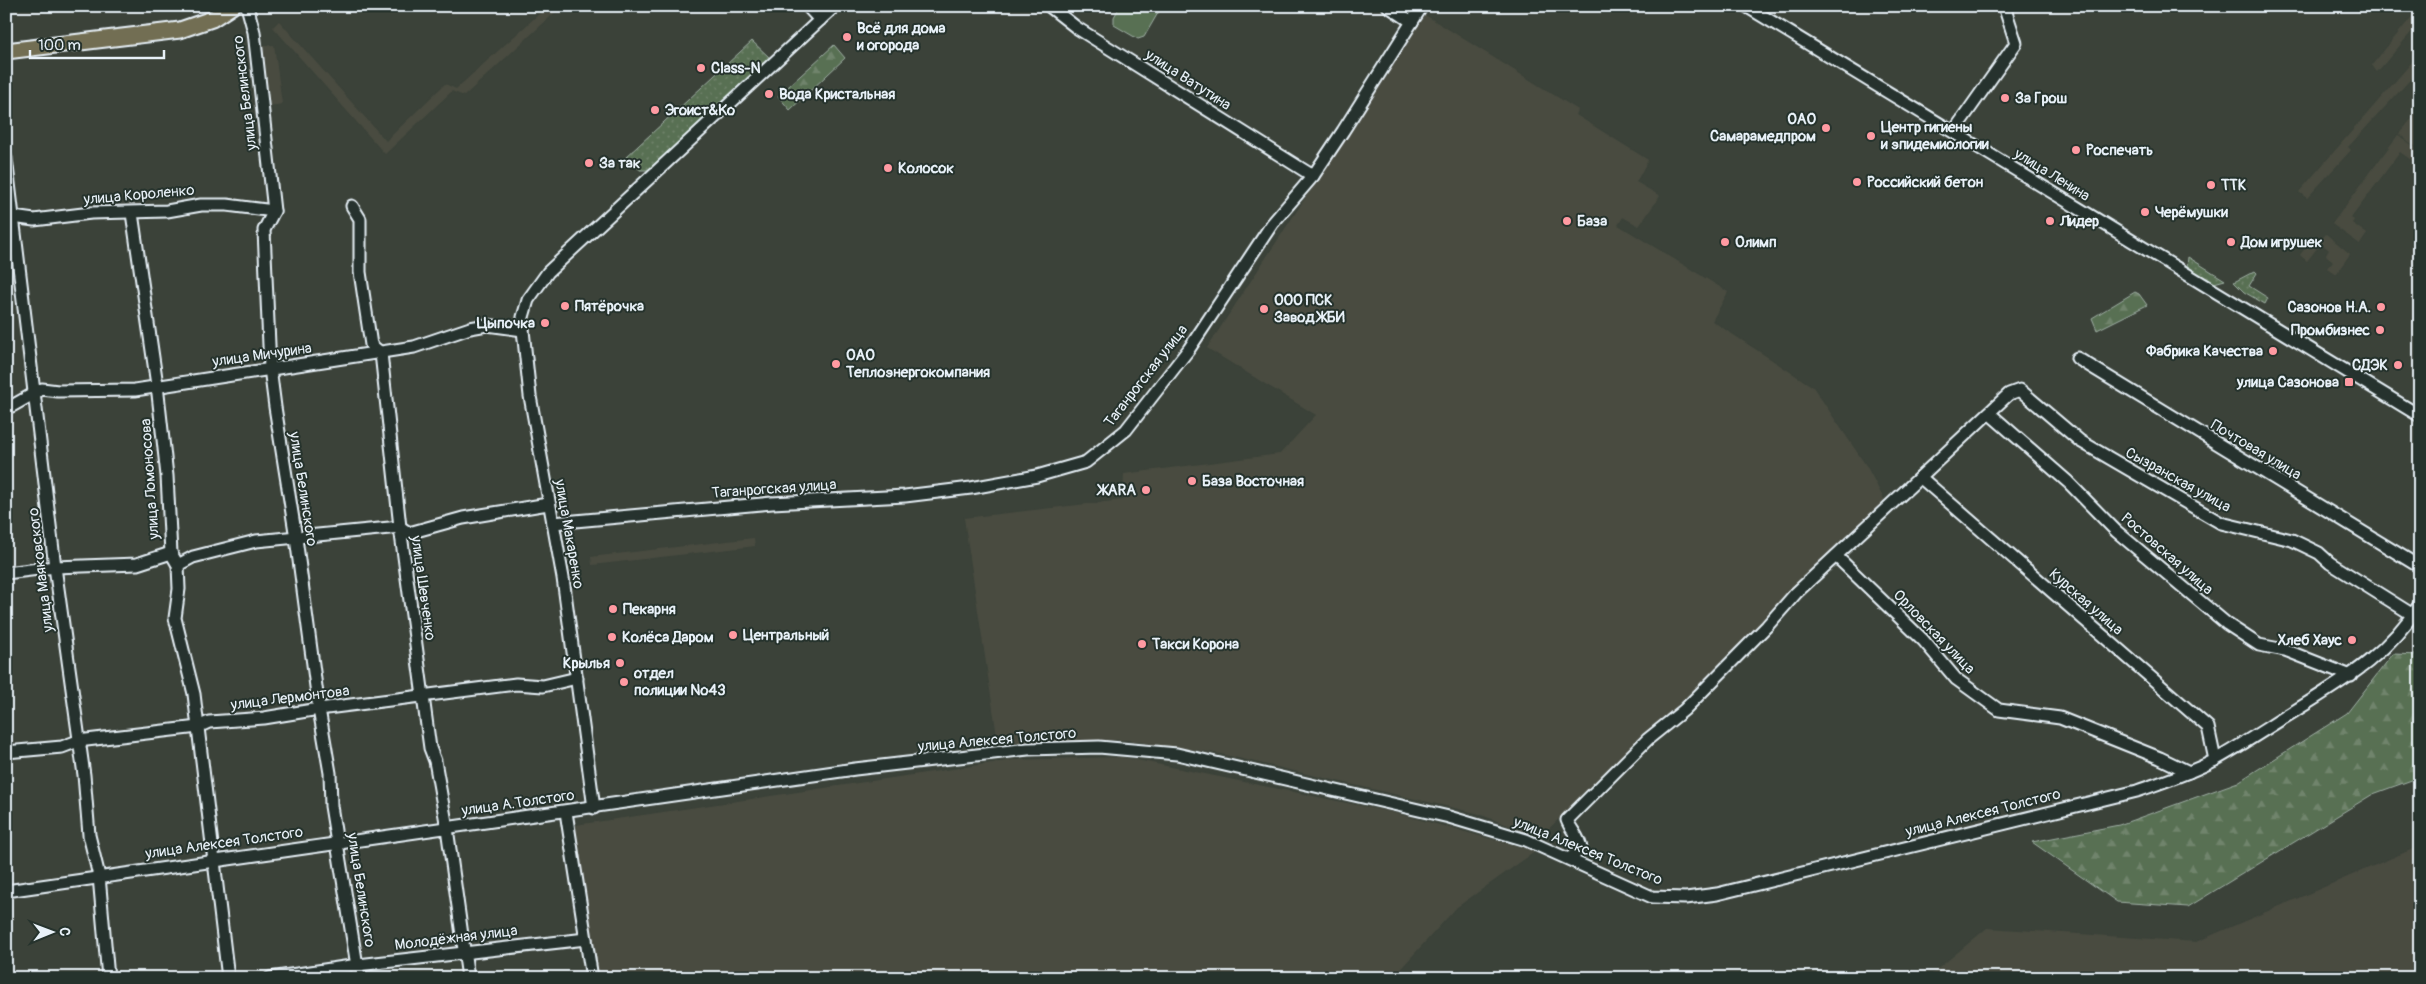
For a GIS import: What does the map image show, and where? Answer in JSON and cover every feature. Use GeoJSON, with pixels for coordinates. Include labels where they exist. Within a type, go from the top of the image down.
{"type":"FeatureCollection","features":[{"type":"Feature","properties":{"kind":"main road"},"geometry":{"type":"LineString","coordinates":[[6,51],[180,30],[212,19],[232,6]]}},
{"type":"Feature","properties":{"kind":"street","name":"улица Белинского"},"geometry":{"type":"LineString","coordinates":[[247,6],[254,32],[274,211],[264,230],[270,368],[287,490],[296,538],[319,709],[330,773],[331,806],[359,978]]}},
{"type":"Feature","properties":{"kind":"street"},"geometry":{"type":"LineString","coordinates":[[808,6],[820,20]]}},
{"type":"Feature","properties":{"kind":"street","name":"улица Макаренко"},"geometry":{"type":"LineString","coordinates":[[594,808],[577,678],[553,523],[548,504],[530,396],[523,330],[523,317],[528,300],[548,272],[835,6]]}},
{"type":"Feature","properties":{"kind":"street","name":"улица Ватутина"},"geometry":{"type":"LineString","coordinates":[[1049,6],[1077,28],[1313,176]]}},
{"type":"Feature","properties":{"kind":"street"},"geometry":{"type":"LineString","coordinates":[[1388,6],[1412,22]]}},
{"type":"Feature","properties":{"kind":"street","name":"Таганрогская улица"},"geometry":{"type":"LineString","coordinates":[[553,523],[772,503],[905,496],[971,488],[1037,476],[1086,462],[1126,430],[1188,349],[1272,224],[1313,176],[1422,6]]}},
{"type":"Feature","properties":{"kind":"street","name":"улица Ленина"},"geometry":{"type":"LineString","coordinates":[[1746,6],[2152,255],[2420,416]]}},
{"type":"Feature","properties":{"kind":"street"},"geometry":{"type":"LineString","coordinates":[[1954,132],[2016,43],[2004,6]]}},
{"type":"Feature","properties":{"kind":"street","name":"улица Маяковского"},"geometry":{"type":"LineString","coordinates":[[6,158],[9,218],[35,394],[55,567],[90,836],[99,876],[108,978]]}},
{"type":"Feature","properties":{"kind":"street","name":"улица Короленко"},"geometry":{"type":"LineString","coordinates":[[9,218],[34,220],[91,213],[132,214],[201,205],[227,205],[274,211]]}},
{"type":"Feature","properties":{"kind":"street","name":"улица Шевченко"},"geometry":{"type":"LineString","coordinates":[[352,206],[360,219],[360,272],[371,345],[381,353],[400,527],[430,748],[435,761],[447,828],[468,978]]}},
{"type":"Feature","properties":{"kind":"street","name":"улица Ломоносова"},"geometry":{"type":"LineString","coordinates":[[132,214],[157,385],[167,476],[171,553],[178,565],[179,589],[176,618],[194,694],[228,978]]}},
{"type":"Feature","properties":{"kind":"street","name":"улица Мичурина"},"geometry":{"type":"LineString","coordinates":[[6,406],[12,406],[42,389],[58,391],[135,390],[157,385],[414,347],[470,328],[487,326],[523,330]]}},
{"type":"Feature","properties":{"kind":"street","name":"Почтовая улица"},"geometry":{"type":"LineString","coordinates":[[2076,358],[2420,567]]}},
{"type":"Feature","properties":{"kind":"street","name":"Сызранская улица"},"geometry":{"type":"LineString","coordinates":[[1989,413],[2009,394],[2020,390],[2080,441],[2128,471],[2221,523],[2271,534],[2319,553],[2330,563],[2413,615]]}},
{"type":"Feature","properties":{"kind":"street"},"geometry":{"type":"LineString","coordinates":[[1569,859],[1581,849],[1580,841],[1569,827],[1567,820],[1648,739],[1684,710],[1767,626],[1796,593],[1989,413]]}},
{"type":"Feature","properties":{"kind":"street","name":"Ростовская улица"},"geometry":{"type":"LineString","coordinates":[[1989,413],[2068,482],[2116,531],[2227,624],[2259,645],[2285,650],[2351,676]]}},
{"type":"Feature","properties":{"kind":"street","name":"Курская улица"},"geometry":{"type":"LineString","coordinates":[[1920,477],[2208,728],[2215,760]]}},
{"type":"Feature","properties":{"kind":"street"},"geometry":{"type":"LineString","coordinates":[[178,565],[192,557],[256,541],[400,527],[409,533],[463,518],[548,504]]}},
{"type":"Feature","properties":{"kind":"street"},"geometry":{"type":"LineString","coordinates":[[6,573],[55,567],[137,564],[171,553]]}},
{"type":"Feature","properties":{"kind":"street","name":"Орловская улица"},"geometry":{"type":"LineString","coordinates":[[1836,556],[1923,640],[1956,678],[1999,710],[2060,718],[2160,758],[2189,772]]}},
{"type":"Feature","properties":{"kind":"street","name":"улица Алексея Толстого"},"geometry":{"type":"LineString","coordinates":[[594,808],[836,772],[962,756],[1028,749],[1099,747],[1177,754],[1345,792],[1511,835],[1652,896],[1686,898],[1717,894],[2137,791],[2189,772],[2215,760],[2351,676],[2391,643],[2420,604]]}},
{"type":"Feature","properties":{"kind":"street","name":"улица Лермонтова"},"geometry":{"type":"LineString","coordinates":[[6,752],[62,746],[78,740],[198,727],[209,722],[264,718],[319,709],[516,684],[543,686],[577,678]]}},
{"type":"Feature","properties":{"kind":"street","name":"улица А.Толстого"},"geometry":{"type":"LineString","coordinates":[[447,828],[594,808]]}},
{"type":"Feature","properties":{"kind":"street"},"geometry":{"type":"LineString","coordinates":[[566,812],[592,978]]}},
{"type":"Feature","properties":{"kind":"street","name":"улица Алексея Толстого"},"geometry":{"type":"LineString","coordinates":[[6,891],[99,876],[447,828]]}},
{"type":"Feature","properties":{"kind":"street","name":"Молодёжная улица"},"geometry":{"type":"LineString","coordinates":[[270,978],[358,965],[586,939]]}},
{"type":"Feature","properties":{"kind":"shaded area"},"geometry":{"type":"Polygon","coordinates":[[[548,6],[562,6],[464,96],[452,91],[385,154],[273,27],[279,21],[386,141],[445,84],[456,89],[548,6]]]}},
{"type":"Feature","properties":{"kind":"shaded area"},"geometry":{"type":"Polygon","coordinates":[[[2420,7],[2420,22],[2377,72],[2372,65],[2420,7]]]}},
{"type":"Feature","properties":{"kind":"shaded area"},"geometry":{"type":"Polygon","coordinates":[[[1425,15],[1578,110],[1576,115],[1648,160],[1636,182],[1660,196],[1639,226],[1623,217],[1618,225],[1728,292],[1712,321],[1813,387],[1867,467],[1887,505],[1540,837],[1476,813],[1221,754],[1127,740],[998,742],[964,518],[1123,500],[1124,474],[1280,454],[1316,415],[1207,348],[1425,15]]]}},
{"type":"Feature","properties":{"kind":"shaded area"},"geometry":{"type":"Polygon","coordinates":[[[274,45],[282,104],[270,106],[263,46],[274,45]]]}},
{"type":"Feature","properties":{"kind":"shaded area"},"geometry":{"type":"Polygon","coordinates":[[[2420,53],[2420,69],[2348,147],[2351,150],[2307,198],[2299,192],[2420,53]]]}},
{"type":"Feature","properties":{"kind":"shaded area"},"geometry":{"type":"Polygon","coordinates":[[[2420,109],[2420,150],[2399,134],[2420,109]]]}},
{"type":"Feature","properties":{"kind":"shaded area"},"geometry":{"type":"Polygon","coordinates":[[[2398,135],[2420,151],[2420,166],[2400,152],[2351,218],[2354,220],[2352,223],[2367,234],[2360,244],[2332,224],[2398,135]]]}},
{"type":"Feature","properties":{"kind":"shaded area"},"geometry":{"type":"Polygon","coordinates":[[[2326,234],[2350,254],[2336,274],[2327,268],[2333,261],[2326,255],[2329,250],[2321,243],[2307,261],[2300,255],[2314,237],[2320,241],[2326,234]]]}},
{"type":"Feature","properties":{"kind":"shaded area"},"geometry":{"type":"Polygon","coordinates":[[[754,538],[755,546],[592,565],[591,557],[754,538]]]}},
{"type":"Feature","properties":{"kind":"shaded area"},"geometry":{"type":"Polygon","coordinates":[[[1122,757],[1391,812],[1536,851],[1457,907],[1392,978],[595,978],[576,825],[1013,760],[1122,757]]]}},
{"type":"Feature","properties":{"kind":"shaded area"},"geometry":{"type":"Polygon","coordinates":[[[2420,846],[2420,978],[1927,978],[1987,928],[2196,942],[2420,846]]]}},
{"type":"Feature","properties":{"kind":"green space"},"geometry":{"type":"Polygon","coordinates":[[[1120,6],[1162,6],[1144,37],[1138,39],[1114,25],[1114,17],[1120,6]]]}},
{"type":"Feature","properties":{"kind":"green space"},"geometry":{"type":"Polygon","coordinates":[[[752,41],[770,58],[650,170],[640,170],[626,157],[752,41]]]}},
{"type":"Feature","properties":{"kind":"green space"},"geometry":{"type":"Polygon","coordinates":[[[834,45],[845,58],[790,110],[778,96],[834,45]]]}},
{"type":"Feature","properties":{"kind":"green space"},"geometry":{"type":"Polygon","coordinates":[[[2188,257],[2225,280],[2214,283],[2187,267],[2188,257]]]}},
{"type":"Feature","properties":{"kind":"green space"},"geometry":{"type":"Polygon","coordinates":[[[2255,271],[2257,273],[2249,286],[2268,298],[2265,304],[2244,292],[2234,282],[2255,271]]]}},
{"type":"Feature","properties":{"kind":"green space"},"geometry":{"type":"Polygon","coordinates":[[[2135,292],[2139,294],[2147,305],[2097,330],[2092,318],[2135,292]]]}},
{"type":"Feature","properties":{"kind":"green space"},"geometry":{"type":"Polygon","coordinates":[[[2393,654],[2420,655],[2420,777],[2373,794],[2188,907],[2117,902],[2032,842],[2119,825],[2238,782],[2347,713],[2393,654]]]}},
{"type":"Feature","properties":{"kind":"place","name":"Всё для дома и огорода"},"geometry":{"type":"Point","coordinates":[847,37]}},
{"type":"Feature","properties":{"kind":"place","name":"Class-N"},"geometry":{"type":"Point","coordinates":[701,68]}},
{"type":"Feature","properties":{"kind":"place","name":"Вода Кристальная"},"geometry":{"type":"Point","coordinates":[769,94]}},
{"type":"Feature","properties":{"kind":"place","name":"За Грош"},"geometry":{"type":"Point","coordinates":[2005,98]}},
{"type":"Feature","properties":{"kind":"place","name":"Эгоист&Kо"},"geometry":{"type":"Point","coordinates":[655,110]}},
{"type":"Feature","properties":{"kind":"place","name":"ОАО Самарамедпром"},"geometry":{"type":"Point","coordinates":[1826,128]}},
{"type":"Feature","properties":{"kind":"place","name":"Центр гигиены и эпидемиологии"},"geometry":{"type":"Point","coordinates":[1871,136]}},
{"type":"Feature","properties":{"kind":"place","name":"Роспечать"},"geometry":{"type":"Point","coordinates":[2076,150]}},
{"type":"Feature","properties":{"kind":"place","name":"За так"},"geometry":{"type":"Point","coordinates":[589,163]}},
{"type":"Feature","properties":{"kind":"place","name":"Колосок"},"geometry":{"type":"Point","coordinates":[888,168]}},
{"type":"Feature","properties":{"kind":"place","name":"Российский бетон"},"geometry":{"type":"Point","coordinates":[1857,182]}},
{"type":"Feature","properties":{"kind":"place","name":"ТТК"},"geometry":{"type":"Point","coordinates":[2211,185]}},
{"type":"Feature","properties":{"kind":"place","name":"Черёмушки"},"geometry":{"type":"Point","coordinates":[2145,212]}},
{"type":"Feature","properties":{"kind":"place","name":"База"},"geometry":{"type":"Point","coordinates":[1567,221]}},
{"type":"Feature","properties":{"kind":"place","name":"Лидер"},"geometry":{"type":"Point","coordinates":[2050,221]}},
{"type":"Feature","properties":{"kind":"place","name":"Олимп"},"geometry":{"type":"Point","coordinates":[1725,242]}},
{"type":"Feature","properties":{"kind":"place","name":"Дом игрушек"},"geometry":{"type":"Point","coordinates":[2231,242]}},
{"type":"Feature","properties":{"kind":"place","name":"Пятёрочка"},"geometry":{"type":"Point","coordinates":[565,306]}},
{"type":"Feature","properties":{"kind":"place","name":"Сазонов Н.А."},"geometry":{"type":"Point","coordinates":[2381,307]}},
{"type":"Feature","properties":{"kind":"place","name":"ООО ПСК Завод ЖБИ"},"geometry":{"type":"Point","coordinates":[1264,309]}},
{"type":"Feature","properties":{"kind":"place","name":"Цыпочка"},"geometry":{"type":"Point","coordinates":[545,323]}},
{"type":"Feature","properties":{"kind":"place","name":"Промбизнес"},"geometry":{"type":"Point","coordinates":[2380,330]}},
{"type":"Feature","properties":{"kind":"place","name":"Фабрика Качества"},"geometry":{"type":"Point","coordinates":[2273,351]}},
{"type":"Feature","properties":{"kind":"place","name":"ОАО Теплоэнергокомпания"},"geometry":{"type":"Point","coordinates":[836,364]}},
{"type":"Feature","properties":{"kind":"place","name":"СДЭК"},"geometry":{"type":"Point","coordinates":[2398,365]}},
{"type":"Feature","properties":{"kind":"place","name":"улица Сазонова"},"geometry":{"type":"Point","coordinates":[2349,382]}},
{"type":"Feature","properties":{"kind":"place","name":"База Восточная"},"geometry":{"type":"Point","coordinates":[1192,481]}},
{"type":"Feature","properties":{"kind":"place","name":"ЖАRА"},"geometry":{"type":"Point","coordinates":[1146,490]}},
{"type":"Feature","properties":{"kind":"place","name":"Пекарня"},"geometry":{"type":"Point","coordinates":[613,609]}},
{"type":"Feature","properties":{"kind":"place","name":"Центральный"},"geometry":{"type":"Point","coordinates":[733,635]}},
{"type":"Feature","properties":{"kind":"place","name":"Колёса Даром"},"geometry":{"type":"Point","coordinates":[612,637]}},
{"type":"Feature","properties":{"kind":"place","name":"Хлеб Хаус"},"geometry":{"type":"Point","coordinates":[2352,640]}},
{"type":"Feature","properties":{"kind":"place","name":"Такси Корона"},"geometry":{"type":"Point","coordinates":[1142,644]}},
{"type":"Feature","properties":{"kind":"place","name":"Крылья"},"geometry":{"type":"Point","coordinates":[620,663]}},
{"type":"Feature","properties":{"kind":"place","name":"отдел полиции №43"},"geometry":{"type":"Point","coordinates":[624,682]}}]}
